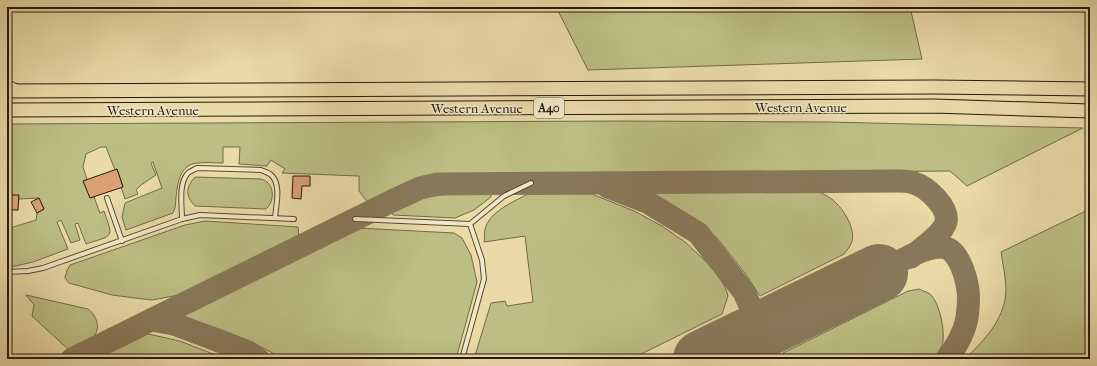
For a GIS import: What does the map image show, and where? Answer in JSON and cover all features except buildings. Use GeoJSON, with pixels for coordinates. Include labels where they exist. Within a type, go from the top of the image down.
{"type":"FeatureCollection","features":[{"type":"Feature","properties":{"kind":"highway","name":"Western Avenue"},"geometry":{"type":"LineString","coordinates":[[7,91],[918,87],[1090,89]]}},
{"type":"Feature","properties":{"kind":"highway","name":"Western Avenue"},"geometry":{"type":"LineString","coordinates":[[7,110],[934,106],[1090,111]]}},
{"type":"Feature","properties":{"kind":"lane"},"geometry":{"type":"LineString","coordinates":[[7,82],[28,91]]}},
{"type":"Feature","properties":{"kind":"lane"},"geometry":{"type":"LineString","coordinates":[[182,219],[182,186],[189,173],[197,168],[261,170],[270,174],[275,180],[277,188],[275,218]]}},
{"type":"Feature","properties":{"kind":"lane"},"geometry":{"type":"LineString","coordinates":[[356,219],[470,224],[504,196],[532,183]]}},
{"type":"Feature","properties":{"kind":"lane"},"geometry":{"type":"LineString","coordinates":[[107,198],[122,241]]}},
{"type":"Feature","properties":{"kind":"lane"},"geometry":{"type":"LineString","coordinates":[[7,272],[28,271],[43,268],[182,219],[200,215],[294,219]]}},
{"type":"Feature","properties":{"kind":"lane"},"geometry":{"type":"LineString","coordinates":[[462,359],[484,279],[482,260],[470,224]]}},
{"type":"Feature","properties":{"kind":"green space"},"geometry":{"type":"Polygon","coordinates":[[[556,7],[910,7],[922,59],[588,70],[556,7]]]}},
{"type":"Feature","properties":{"kind":"green space"},"geometry":{"type":"Polygon","coordinates":[[[617,121],[828,122],[1083,128],[967,186],[950,171],[443,175],[423,179],[395,189],[368,203],[359,191],[359,176],[282,173],[285,169],[271,160],[267,166],[239,164],[240,147],[223,147],[223,163],[198,163],[185,168],[177,187],[175,208],[173,213],[126,230],[122,217],[125,203],[162,188],[153,162],[151,163],[156,175],[136,190],[138,194],[125,199],[121,187],[123,186],[117,169],[115,170],[106,147],[101,147],[86,154],[83,167],[87,179],[84,181],[90,198],[94,197],[100,213],[104,211],[110,231],[109,235],[86,244],[78,223],[75,224],[80,240],[71,243],[61,220],[57,222],[68,249],[33,262],[7,268],[7,229],[36,220],[37,213],[44,209],[39,198],[19,199],[7,195],[7,124],[617,121]]]}},
{"type":"Feature","properties":{"kind":"green space"},"geometry":{"type":"Polygon","coordinates":[[[195,177],[261,179],[271,187],[271,201],[266,209],[195,206],[188,195],[188,188],[195,177]]]}},
{"type":"Feature","properties":{"kind":"green space"},"geometry":{"type":"Polygon","coordinates":[[[815,191],[823,194],[841,208],[849,221],[853,235],[849,248],[844,254],[760,296],[745,273],[717,238],[700,224],[649,194],[650,192],[815,191]]]}},
{"type":"Feature","properties":{"kind":"green space"},"geometry":{"type":"Polygon","coordinates":[[[491,193],[491,197],[474,210],[455,218],[393,215],[391,212],[416,200],[429,197],[455,194],[491,193]]]}},
{"type":"Feature","properties":{"kind":"green space"},"geometry":{"type":"Polygon","coordinates":[[[528,194],[592,194],[634,211],[662,226],[685,242],[715,270],[726,289],[728,296],[722,314],[631,359],[474,359],[491,303],[505,301],[507,306],[533,302],[525,236],[484,242],[485,229],[492,217],[509,204],[528,194]]]}},
{"type":"Feature","properties":{"kind":"green space"},"geometry":{"type":"Polygon","coordinates":[[[1090,209],[1090,359],[965,359],[988,334],[998,320],[1004,304],[1006,292],[1001,252],[1090,209]]]}},
{"type":"Feature","properties":{"kind":"green space"},"geometry":{"type":"Polygon","coordinates":[[[205,221],[298,227],[299,237],[179,295],[152,300],[112,295],[69,283],[65,278],[70,265],[185,225],[205,221]]]}},
{"type":"Feature","properties":{"kind":"green space"},"geometry":{"type":"Polygon","coordinates":[[[358,228],[454,233],[462,238],[471,255],[477,282],[456,359],[282,359],[246,340],[182,316],[358,228]]]}},
{"type":"Feature","properties":{"kind":"green space"},"geometry":{"type":"Polygon","coordinates":[[[919,289],[929,293],[934,298],[943,327],[942,346],[933,359],[785,359],[783,353],[908,291],[919,289]]]}},
{"type":"Feature","properties":{"kind":"green space"},"geometry":{"type":"Polygon","coordinates":[[[26,295],[88,309],[96,319],[97,331],[95,335],[87,342],[69,350],[32,316],[34,305],[26,295]]]}},
{"type":"Feature","properties":{"kind":"green space"},"geometry":{"type":"Polygon","coordinates":[[[148,334],[180,341],[226,359],[97,359],[148,334]]]}},
{"type":"Feature","properties":{"kind":"taxiway"},"geometry":{"type":"LineString","coordinates":[[72,359],[392,201],[420,188],[437,184],[908,181],[919,185],[931,193],[941,204],[946,216],[946,222],[941,231],[911,257]]}},
{"type":"Feature","properties":{"kind":"taxiway"},"geometry":{"type":"LineString","coordinates":[[608,187],[647,202],[698,233],[744,292],[752,310],[752,322],[748,330],[734,343]]}},
{"type":"Feature","properties":{"kind":"taxiway"},"geometry":{"type":"LineString","coordinates":[[879,273],[917,253],[934,248],[947,248],[956,257],[963,270],[967,284],[968,311],[966,324],[962,335],[947,359]]}},
{"type":"Feature","properties":{"kind":"taxiway"},"geometry":{"type":"LineString","coordinates":[[151,320],[174,324],[248,352],[258,359]]}},
{"type":"Feature","properties":{"kind":"runway"},"geometry":{"type":"LineString","coordinates":[[702,359],[879,273]]}}]}
